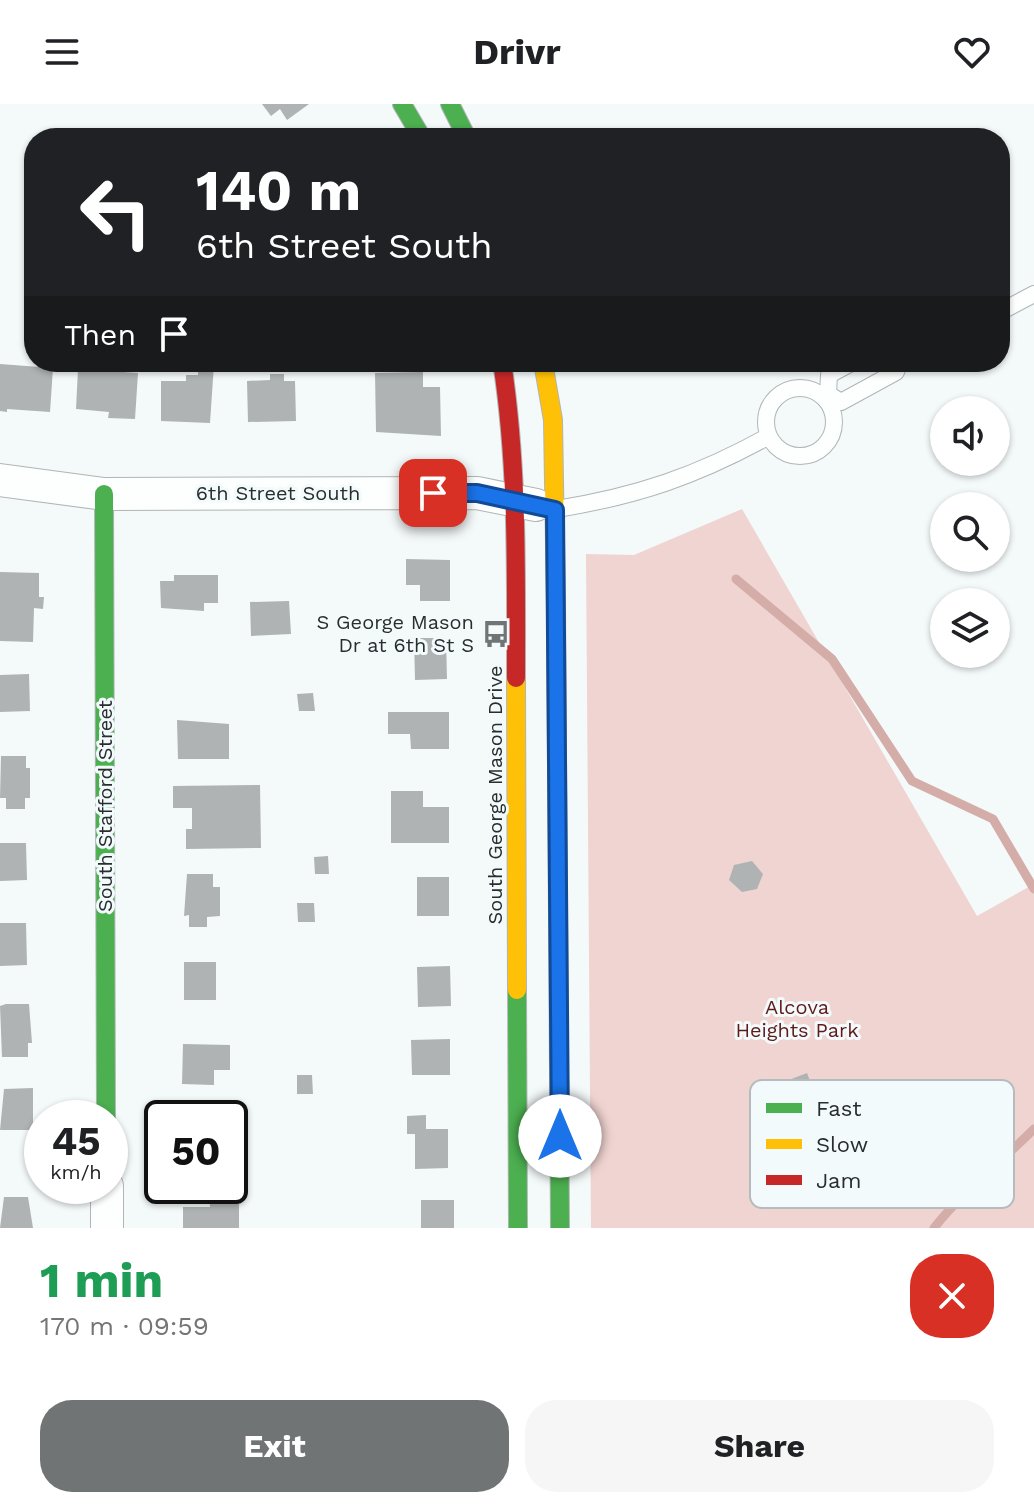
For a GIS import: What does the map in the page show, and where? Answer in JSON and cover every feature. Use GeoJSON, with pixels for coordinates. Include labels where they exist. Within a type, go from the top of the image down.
{"type":"FeatureCollection","features":[{"type":"Feature","properties":{"kind":"main road"},"geometry":{"type":"LineString","coordinates":[[402,104],[416,128]]}},
{"type":"Feature","properties":{"kind":"main road"},"geometry":{"type":"LineString","coordinates":[[450,104],[462,128]]}},
{"type":"Feature","properties":{"kind":"main road","name":"South George Mason Drive"},"geometry":{"type":"LineString","coordinates":[[504,372],[512,427],[516,500],[518,1228]]}},
{"type":"Feature","properties":{"kind":"main road"},"geometry":{"type":"LineString","coordinates":[[545,372],[553,420],[555,510],[560,1228]]}},
{"type":"Feature","properties":{"kind":"main road","name":"South Stafford Street"},"geometry":{"type":"LineString","coordinates":[[104,494],[106,1100]]}},
{"type":"Feature","properties":{"kind":"street","name":"6th Street South"},"geometry":{"type":"LineString","coordinates":[[0,480],[104,494],[477,493],[555,510]]}},
{"type":"Feature","properties":{"kind":"street"},"geometry":{"type":"LineString","coordinates":[[107,1204],[107,1228]]}},
{"type":"Feature","properties":{"kind":"lane"},"geometry":{"type":"LineString","coordinates":[[1010,307],[1034,294]]}},
{"type":"Feature","properties":{"kind":"lane"},"geometry":{"type":"LineString","coordinates":[[835,372],[829,375],[826,396],[834,416],[831,437],[824,446],[805,456],[794,456],[775,446],[769,436],[766,416],[776,398],[794,388],[804,388],[826,396],[841,402],[896,372]]}},
{"type":"Feature","properties":{"kind":"lane"},"geometry":{"type":"LineString","coordinates":[[555,510],[640,494],[726,460],[769,436]]}},
{"type":"Feature","properties":{"kind":"green space","name":"Alcova Heights Park"},"geometry":{"type":"Polygon","coordinates":[[[742,509],[977,916],[1034,884],[1034,1228],[591,1228],[586,554],[634,555],[742,509]]]}},
{"type":"Feature","properties":{"kind":"building"},"geometry":{"type":"Polygon","coordinates":[[[262,104],[309,104],[287,120],[280,109],[271,116],[262,104]]]}},
{"type":"Feature","properties":{"kind":"building"},"geometry":{"type":"Polygon","coordinates":[[[0,364],[24,366],[24,372],[53,372],[50,412],[0,411],[0,364]]]}},
{"type":"Feature","properties":{"kind":"building"},"geometry":{"type":"Polygon","coordinates":[[[78,372],[138,373],[135,419],[108,418],[109,412],[76,409],[78,372]]]}},
{"type":"Feature","properties":{"kind":"building"},"geometry":{"type":"Polygon","coordinates":[[[198,372],[213,372],[210,423],[161,421],[161,381],[186,381],[186,375],[198,375],[198,372]]]}},
{"type":"Feature","properties":{"kind":"building"},"geometry":{"type":"Polygon","coordinates":[[[423,372],[423,387],[440,387],[441,436],[376,432],[375,373],[423,372]]]}},
{"type":"Feature","properties":{"kind":"building"},"geometry":{"type":"Polygon","coordinates":[[[270,374],[284,374],[284,381],[295,381],[296,421],[248,422],[247,381],[270,380],[270,374]]]}},
{"type":"Feature","properties":{"kind":"building"},"geometry":{"type":"Polygon","coordinates":[[[406,559],[450,560],[450,601],[420,601],[420,585],[406,585],[406,559]]]}},
{"type":"Feature","properties":{"kind":"building"},"geometry":{"type":"Polygon","coordinates":[[[0,572],[39,573],[39,597],[44,597],[43,609],[34,608],[33,642],[0,641],[0,572]]]}},
{"type":"Feature","properties":{"kind":"building"},"geometry":{"type":"Polygon","coordinates":[[[174,575],[218,575],[218,603],[204,603],[204,611],[161,608],[160,581],[174,581],[174,575]]]}},
{"type":"Feature","properties":{"kind":"building"},"geometry":{"type":"Polygon","coordinates":[[[289,601],[291,634],[251,636],[250,602],[289,601]]]}},
{"type":"Feature","properties":{"kind":"building"},"geometry":{"type":"Polygon","coordinates":[[[414,638],[446,638],[447,679],[415,680],[414,638]]]}},
{"type":"Feature","properties":{"kind":"building"},"geometry":{"type":"Polygon","coordinates":[[[29,674],[30,711],[0,712],[0,675],[29,674]]]}},
{"type":"Feature","properties":{"kind":"building"},"geometry":{"type":"Polygon","coordinates":[[[313,693],[315,711],[299,711],[297,694],[313,693]]]}},
{"type":"Feature","properties":{"kind":"building"},"geometry":{"type":"Polygon","coordinates":[[[388,712],[449,712],[449,749],[411,749],[410,734],[388,734],[388,712]]]}},
{"type":"Feature","properties":{"kind":"building"},"geometry":{"type":"Polygon","coordinates":[[[177,720],[229,724],[229,759],[178,759],[177,720]]]}},
{"type":"Feature","properties":{"kind":"building"},"geometry":{"type":"Polygon","coordinates":[[[1,756],[26,756],[26,768],[30,768],[30,798],[25,798],[25,809],[6,809],[6,798],[0,798],[1,756]]]}},
{"type":"Feature","properties":{"kind":"building"},"geometry":{"type":"Polygon","coordinates":[[[260,785],[261,848],[186,849],[186,829],[192,829],[192,808],[173,808],[173,786],[260,785]]]}},
{"type":"Feature","properties":{"kind":"building"},"geometry":{"type":"Polygon","coordinates":[[[391,791],[423,791],[423,807],[449,807],[449,843],[391,843],[391,791]]]}},
{"type":"Feature","properties":{"kind":"building"},"geometry":{"type":"Polygon","coordinates":[[[0,843],[26,843],[27,880],[0,881],[0,843]]]}},
{"type":"Feature","properties":{"kind":"building"},"geometry":{"type":"Polygon","coordinates":[[[328,856],[329,874],[315,874],[314,857],[328,856]]]}},
{"type":"Feature","properties":{"kind":"building"},"geometry":{"type":"Polygon","coordinates":[[[752,861],[763,874],[757,889],[742,892],[729,880],[734,865],[752,861]]]}},
{"type":"Feature","properties":{"kind":"building"},"geometry":{"type":"Polygon","coordinates":[[[187,874],[213,874],[213,887],[220,887],[220,916],[207,917],[207,927],[189,927],[189,915],[184,916],[187,874]]]}},
{"type":"Feature","properties":{"kind":"building"},"geometry":{"type":"Polygon","coordinates":[[[417,877],[449,877],[449,916],[417,916],[417,877]]]}},
{"type":"Feature","properties":{"kind":"building"},"geometry":{"type":"Polygon","coordinates":[[[297,903],[314,903],[315,922],[298,922],[297,903]]]}},
{"type":"Feature","properties":{"kind":"building"},"geometry":{"type":"Polygon","coordinates":[[[0,923],[26,923],[27,965],[0,966],[0,923]]]}},
{"type":"Feature","properties":{"kind":"building"},"geometry":{"type":"Polygon","coordinates":[[[184,962],[216,962],[216,1000],[184,1000],[184,962]]]}},
{"type":"Feature","properties":{"kind":"building"},"geometry":{"type":"Polygon","coordinates":[[[450,966],[451,1006],[418,1007],[417,967],[450,966]]]}},
{"type":"Feature","properties":{"kind":"building"},"geometry":{"type":"Polygon","coordinates":[[[29,1004],[32,1043],[28,1043],[28,1057],[2,1057],[0,1006],[29,1004]]]}},
{"type":"Feature","properties":{"kind":"building"},"geometry":{"type":"Polygon","coordinates":[[[450,1039],[450,1075],[412,1075],[411,1040],[450,1039]]]}},
{"type":"Feature","properties":{"kind":"building"},"geometry":{"type":"Polygon","coordinates":[[[183,1044],[230,1045],[230,1070],[214,1070],[214,1085],[182,1084],[183,1044]]]}},
{"type":"Feature","properties":{"kind":"building"},"geometry":{"type":"Polygon","coordinates":[[[807,1073],[810,1080],[789,1080],[807,1073]]]}},
{"type":"Feature","properties":{"kind":"building"},"geometry":{"type":"Polygon","coordinates":[[[297,1075],[312,1075],[313,1094],[297,1094],[297,1075]]]}},
{"type":"Feature","properties":{"kind":"building"},"geometry":{"type":"Polygon","coordinates":[[[33,1088],[33,1100],[24,1100],[24,1130],[0,1130],[4,1089],[33,1088]]]}},
{"type":"Feature","properties":{"kind":"building"},"geometry":{"type":"Polygon","coordinates":[[[426,1115],[426,1129],[448,1129],[448,1168],[415,1169],[415,1134],[407,1134],[407,1116],[426,1115]]]}},
{"type":"Feature","properties":{"kind":"building"},"geometry":{"type":"Polygon","coordinates":[[[4,1197],[24,1197],[24,1204],[29,1204],[33,1228],[0,1228],[4,1197]]]}},
{"type":"Feature","properties":{"kind":"building"},"geometry":{"type":"Polygon","coordinates":[[[421,1200],[454,1200],[454,1228],[421,1228],[421,1200]]]}},
{"type":"Feature","properties":{"kind":"building"},"geometry":{"type":"Polygon","coordinates":[[[210,1204],[239,1204],[239,1228],[183,1228],[183,1207],[210,1207],[210,1204]]]}},
{"type":"Feature","properties":{"kind":"waterway"},"geometry":{"type":"LineString","coordinates":[[736,579],[832,659],[912,781],[993,819],[1034,889]]}},
{"type":"Feature","properties":{"kind":"waterway"},"geometry":{"type":"LineString","coordinates":[[1014,1148],[1034,1129]]}},
{"type":"Feature","properties":{"kind":"waterway"},"geometry":{"type":"LineString","coordinates":[[934,1228],[951,1208]]}},
{"type":"Feature","properties":{"kind":"traffic: fast"},"geometry":{"type":"LineString","coordinates":[[402,104],[416,128]]}},
{"type":"Feature","properties":{"kind":"traffic: fast"},"geometry":{"type":"LineString","coordinates":[[450,104],[462,128]]}},
{"type":"Feature","properties":{"kind":"traffic: fast"},"geometry":{"type":"LineString","coordinates":[[104,494],[106,1100]]}},
{"type":"Feature","properties":{"kind":"traffic: fast"},"geometry":{"type":"LineString","coordinates":[[556,604],[560,1228]]}},
{"type":"Feature","properties":{"kind":"traffic: fast"},"geometry":{"type":"LineString","coordinates":[[517,990],[518,1228]]}},
{"type":"Feature","properties":{"kind":"traffic: slow"},"geometry":{"type":"LineString","coordinates":[[545,372],[553,420],[556,604]]}},
{"type":"Feature","properties":{"kind":"traffic: slow"},"geometry":{"type":"LineString","coordinates":[[516,678],[517,990]]}},
{"type":"Feature","properties":{"kind":"traffic: jam"},"geometry":{"type":"LineString","coordinates":[[503,372],[513,480],[516,678]]}},
{"type":"Feature","properties":{"kind":"place","name":"S George Mason Dr at 6th St S"},"geometry":{"type":"Point","coordinates":[496,634]}},
{"type":"Feature","properties":{"kind":"route"},"geometry":{"type":"LineString","coordinates":[[433,493],[477,493],[555,510],[560,1136]]}}]}
